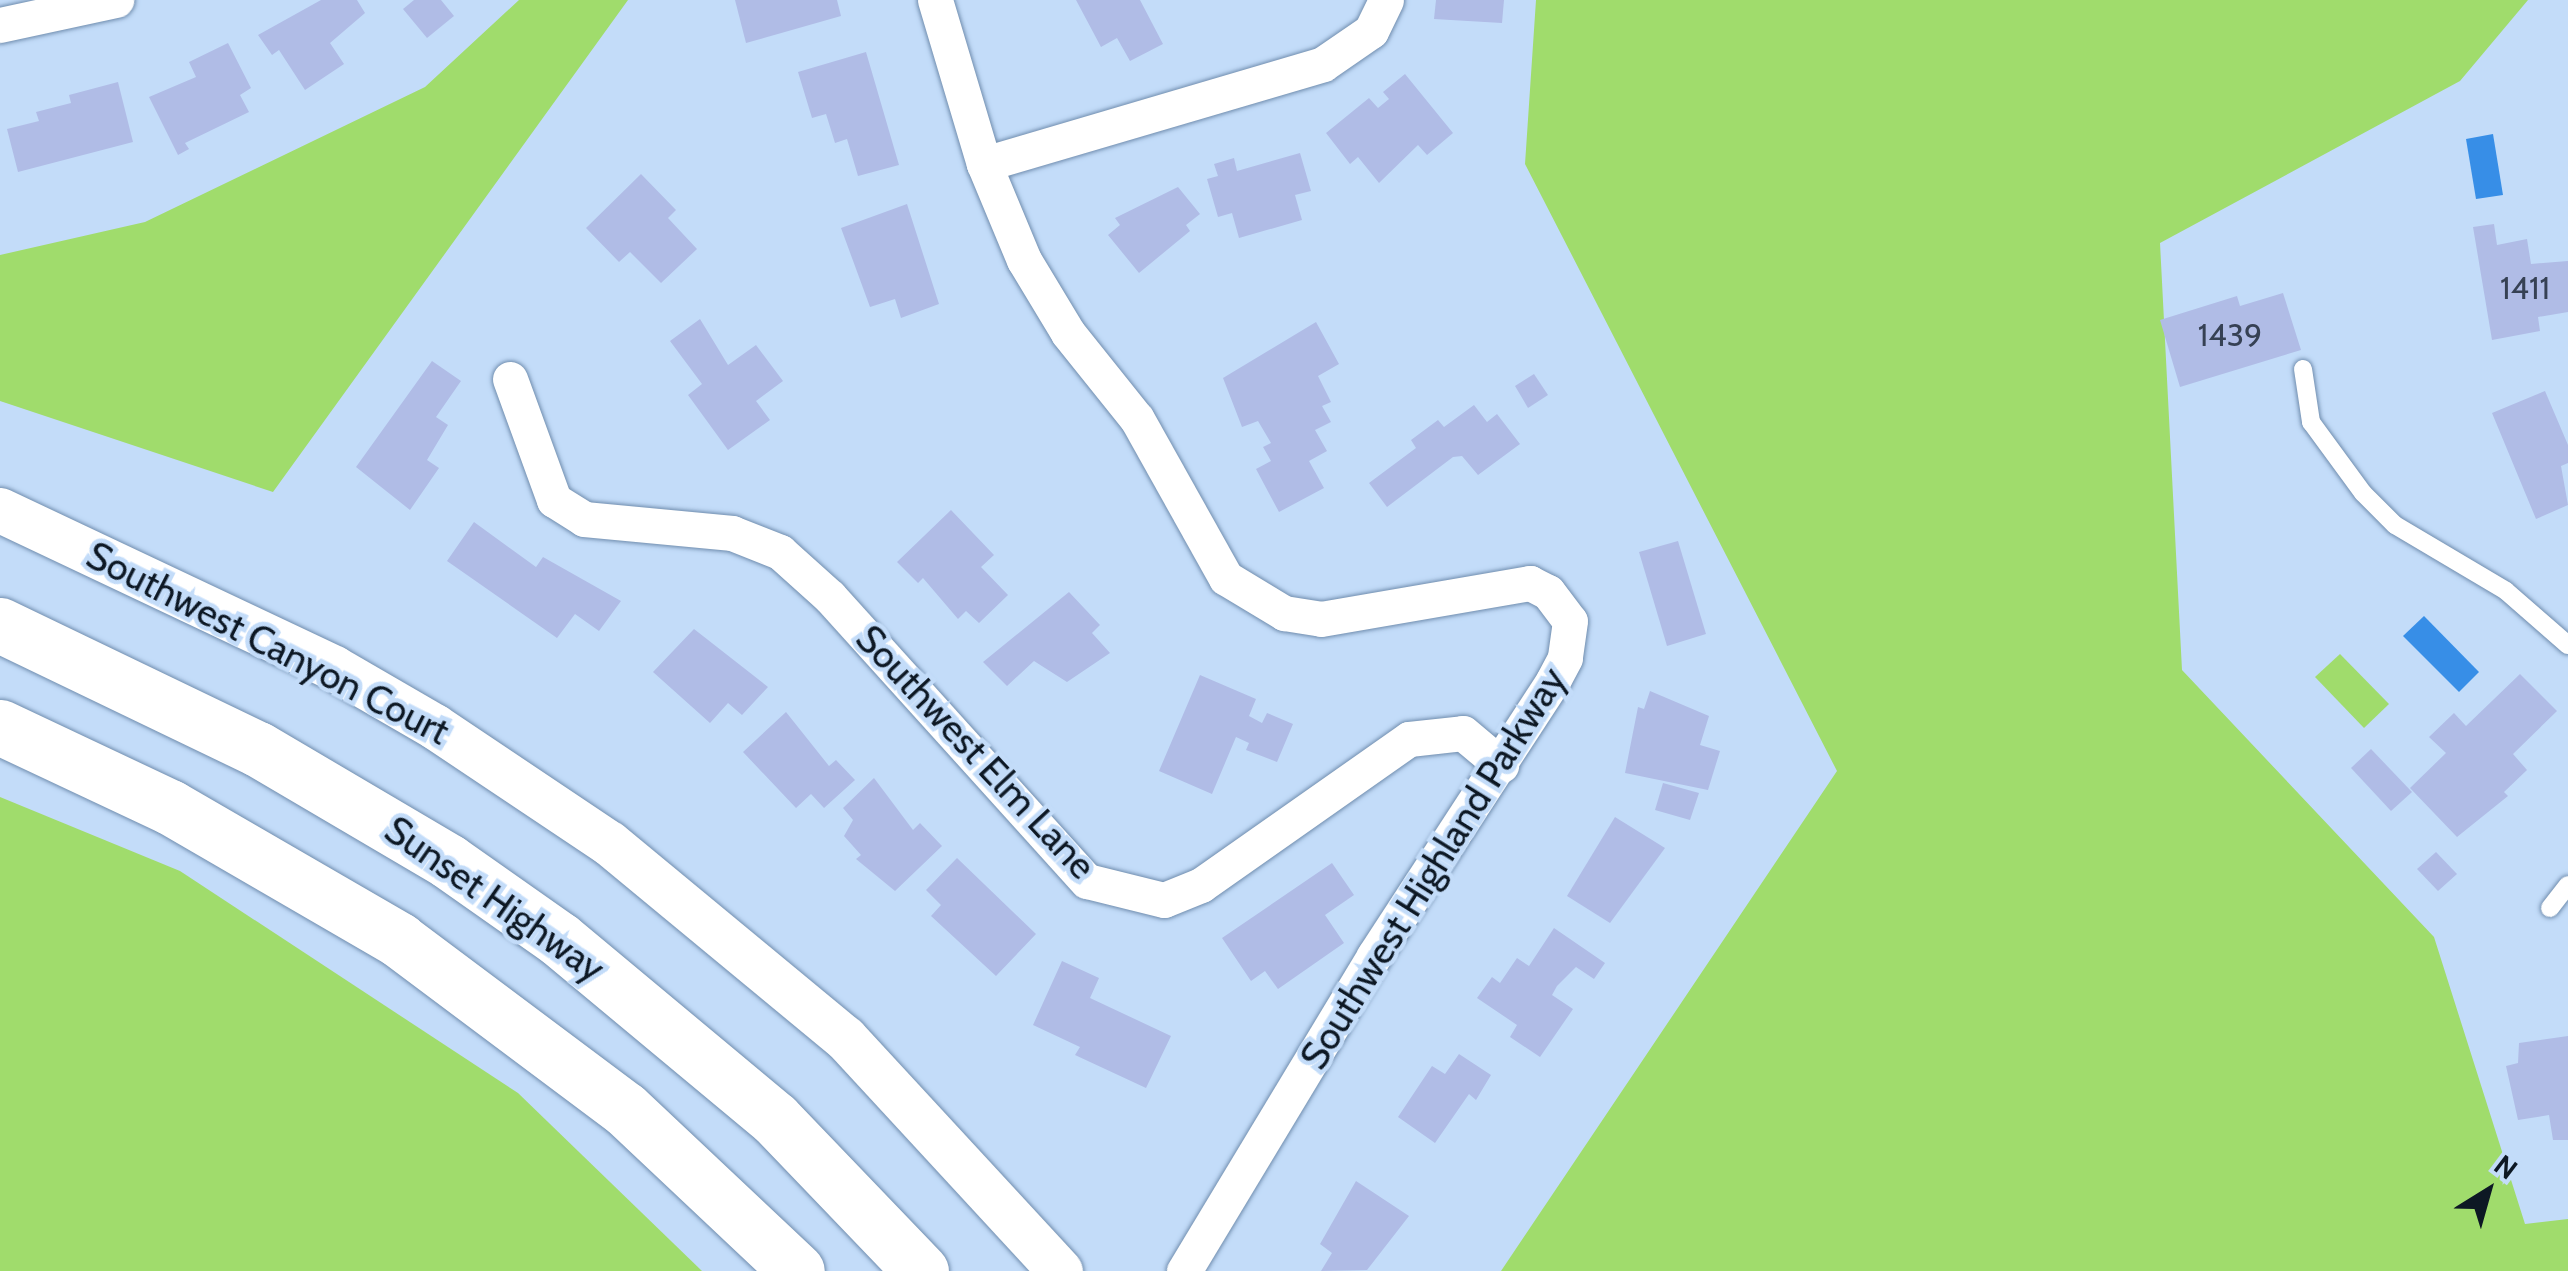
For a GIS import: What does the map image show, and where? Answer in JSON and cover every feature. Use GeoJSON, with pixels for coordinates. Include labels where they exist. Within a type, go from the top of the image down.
{"type":"FeatureCollection","features":[{"type":"Feature","properties":{"kind":"highway","name":"Sunset Highway"},"geometry":{"type":"LineString","coordinates":[[0,626],[274,758],[434,852],[544,928],[753,1099],[920,1271]]}},
{"type":"Feature","properties":{"kind":"highway"},"geometry":{"type":"LineString","coordinates":[[0,728],[170,806],[399,940],[625,1109],[797,1271]]}},
{"type":"Feature","properties":{"kind":"street"},"geometry":{"type":"LineString","coordinates":[[0,25],[116,0]]}},
{"type":"Feature","properties":{"kind":"street","name":"Southwest Highland Parkway"},"geometry":{"type":"LineString","coordinates":[[935,0],[984,164],[1044,298],[1138,419],[1206,550],[1249,598],[1284,614],[1321,619],[1515,582],[1548,592],[1570,621],[1565,658],[1501,765],[1374,956],[1184,1271]]}},
{"type":"Feature","properties":{"kind":"street"},"geometry":{"type":"LineString","coordinates":[[984,164],[1323,64],[1370,31],[1386,0]]}},
{"type":"Feature","properties":{"kind":"street","name":"Southwest Elm Lane"},"geometry":{"type":"LineString","coordinates":[[510,378],[554,500],[584,520],[732,533],[780,552],[830,597],[1087,880],[1164,900],[1201,885],[1409,738],[1462,733],[1501,765]]}},
{"type":"Feature","properties":{"kind":"street","name":"Southwest Canyon Court"},"geometry":{"type":"LineString","coordinates":[[0,510],[334,668],[515,777],[609,843],[845,1038],[1060,1271]]}},
{"type":"Feature","properties":{"kind":"lane"},"geometry":{"type":"LineString","coordinates":[[2303,369],[2311,422],[2362,493],[2395,526],[2506,591],[2568,645]]}},
{"type":"Feature","properties":{"kind":"lane"},"geometry":{"type":"LineString","coordinates":[[2550,908],[2568,885]]}},
{"type":"Feature","properties":{"kind":"green space"},"geometry":{"type":"Polygon","coordinates":[[[519,0],[628,0],[273,492],[0,401],[0,255],[145,222],[425,87],[519,0]]]}},
{"type":"Feature","properties":{"kind":"green space"},"geometry":{"type":"Polygon","coordinates":[[[1536,0],[2528,0],[2460,81],[2160,243],[2182,670],[2434,937],[2525,1224],[2568,1219],[2568,1271],[1501,1271],[1837,771],[1525,164],[1536,0]]]}},
{"type":"Feature","properties":{"kind":"green space"},"geometry":{"type":"Polygon","coordinates":[[[2340,654],[2389,704],[2364,728],[2315,677],[2340,654]]]}},
{"type":"Feature","properties":{"kind":"green space"},"geometry":{"type":"Polygon","coordinates":[[[0,797],[180,871],[518,1093],[702,1271],[0,1271],[0,797]]]}},
{"type":"Feature","properties":{"kind":"water"},"geometry":{"type":"Polygon","coordinates":[[[2493,134],[2503,195],[2476,199],[2466,139],[2493,134]]]}},
{"type":"Feature","properties":{"kind":"water"},"geometry":{"type":"Polygon","coordinates":[[[2424,616],[2479,672],[2459,692],[2403,636],[2424,616]]]}},
{"type":"Feature","properties":{"kind":"building"},"geometry":{"type":"Polygon","coordinates":[[[321,0],[357,0],[365,13],[330,43],[344,64],[305,90],[279,50],[272,55],[258,35],[321,0]]]}},
{"type":"Feature","properties":{"kind":"building"},"geometry":{"type":"Polygon","coordinates":[[[414,0],[441,0],[454,16],[427,38],[403,9],[414,0]]]}},
{"type":"Feature","properties":{"kind":"building"},"geometry":{"type":"Polygon","coordinates":[[[735,0],[837,0],[841,16],[746,43],[735,0]]]}},
{"type":"Feature","properties":{"kind":"building"},"geometry":{"type":"Polygon","coordinates":[[[1076,0],[1140,0],[1163,44],[1130,61],[1117,38],[1101,47],[1076,0]]]}},
{"type":"Feature","properties":{"kind":"building"},"geometry":{"type":"Polygon","coordinates":[[[1436,0],[1504,0],[1502,23],[1434,19],[1436,0]]]}},
{"type":"Feature","properties":{"kind":"building"},"geometry":{"type":"Polygon","coordinates":[[[228,43],[251,88],[240,95],[249,112],[185,143],[189,149],[178,155],[149,97],[196,77],[189,62],[228,43]]]}},
{"type":"Feature","properties":{"kind":"building"},"geometry":{"type":"Polygon","coordinates":[[[866,52],[899,165],[858,176],[847,139],[835,143],[826,114],[812,118],[798,72],[866,52]]]}},
{"type":"Feature","properties":{"kind":"building"},"geometry":{"type":"Polygon","coordinates":[[[1405,74],[1453,133],[1427,155],[1418,145],[1379,183],[1358,157],[1350,164],[1326,133],[1369,98],[1378,108],[1389,99],[1383,92],[1405,74]]]}},
{"type":"Feature","properties":{"kind":"building"},"geometry":{"type":"Polygon","coordinates":[[[118,82],[133,142],[18,172],[7,129],[39,121],[36,112],[71,103],[69,95],[118,82]]]}},
{"type":"Feature","properties":{"kind":"building"},"geometry":{"type":"Polygon","coordinates":[[[1300,153],[1311,191],[1295,195],[1302,220],[1239,238],[1232,213],[1218,217],[1207,179],[1218,176],[1214,164],[1234,158],[1237,171],[1300,153]]]}},
{"type":"Feature","properties":{"kind":"building"},"geometry":{"type":"Polygon","coordinates":[[[641,174],[676,210],[668,218],[697,249],[661,283],[630,252],[619,262],[586,228],[641,174]]]}},
{"type":"Feature","properties":{"kind":"building"},"geometry":{"type":"Polygon","coordinates":[[[1178,187],[1200,214],[1186,225],[1190,231],[1139,273],[1108,235],[1120,225],[1115,218],[1178,187]]]}},
{"type":"Feature","properties":{"kind":"building"},"geometry":{"type":"Polygon","coordinates":[[[907,204],[939,304],[901,318],[895,299],[870,307],[841,228],[907,204]]]}},
{"type":"Feature","properties":{"kind":"building"},"geometry":{"type":"Polygon","coordinates":[[[2494,224],[2497,245],[2527,239],[2531,264],[2568,261],[2568,312],[2538,317],[2540,331],[2492,340],[2473,227],[2494,224]]]}},
{"type":"Feature","properties":{"kind":"building"},"geometry":{"type":"Polygon","coordinates":[[[2283,293],[2301,350],[2180,387],[2160,320],[2237,296],[2240,306],[2283,293]]]}},
{"type":"Feature","properties":{"kind":"building"},"geometry":{"type":"Polygon","coordinates":[[[700,319],[728,365],[756,345],[783,381],[756,401],[770,420],[728,450],[688,395],[702,384],[670,341],[700,319]]]}},
{"type":"Feature","properties":{"kind":"building"},"geometry":{"type":"Polygon","coordinates":[[[1316,322],[1339,364],[1318,376],[1331,402],[1322,406],[1331,422],[1315,430],[1327,451],[1309,461],[1324,488],[1279,512],[1256,469],[1271,461],[1263,447],[1271,443],[1258,421],[1242,427],[1223,378],[1316,322]]]}},
{"type":"Feature","properties":{"kind":"building"},"geometry":{"type":"Polygon","coordinates":[[[432,361],[461,381],[436,417],[448,425],[427,460],[439,468],[410,510],[356,467],[432,361]]]}},
{"type":"Feature","properties":{"kind":"building"},"geometry":{"type":"Polygon","coordinates":[[[1534,374],[1548,395],[1528,408],[1515,386],[1534,374]]]}},
{"type":"Feature","properties":{"kind":"building"},"geometry":{"type":"Polygon","coordinates":[[[2545,391],[2568,445],[2568,463],[2561,466],[2568,505],[2536,519],[2492,413],[2545,391]]]}},
{"type":"Feature","properties":{"kind":"building"},"geometry":{"type":"Polygon","coordinates":[[[1474,405],[1487,422],[1497,414],[1520,444],[1478,475],[1462,456],[1453,457],[1387,507],[1369,483],[1416,448],[1411,440],[1438,420],[1444,427],[1474,405]]]}},
{"type":"Feature","properties":{"kind":"building"},"geometry":{"type":"Polygon","coordinates":[[[951,510],[994,555],[981,567],[1008,595],[979,623],[966,611],[958,619],[923,578],[918,583],[897,562],[951,510]]]}},
{"type":"Feature","properties":{"kind":"building"},"geometry":{"type":"Polygon","coordinates":[[[474,522],[536,567],[543,557],[621,601],[599,631],[575,614],[557,638],[447,561],[474,522]]]}},
{"type":"Feature","properties":{"kind":"building"},"geometry":{"type":"Polygon","coordinates":[[[1678,541],[1706,634],[1667,646],[1639,552],[1678,541]]]}},
{"type":"Feature","properties":{"kind":"building"},"geometry":{"type":"Polygon","coordinates":[[[1069,592],[1100,625],[1092,633],[1110,653],[1067,682],[1034,661],[1007,686],[983,662],[1069,592]]]}},
{"type":"Feature","properties":{"kind":"building"},"geometry":{"type":"Polygon","coordinates":[[[694,629],[768,687],[742,715],[728,703],[710,723],[653,672],[694,629]]]}},
{"type":"Feature","properties":{"kind":"building"},"geometry":{"type":"Polygon","coordinates":[[[2520,674],[2557,711],[2513,754],[2527,770],[2504,792],[2508,796],[2457,837],[2410,788],[2446,753],[2429,737],[2454,713],[2466,726],[2520,674]]]}},
{"type":"Feature","properties":{"kind":"building"},"geometry":{"type":"Polygon","coordinates":[[[1200,675],[1256,699],[1249,716],[1262,723],[1267,713],[1293,724],[1277,762],[1246,750],[1249,743],[1236,737],[1212,794],[1159,771],[1200,675]]]}},
{"type":"Feature","properties":{"kind":"building"},"geometry":{"type":"Polygon","coordinates":[[[1650,691],[1709,716],[1700,745],[1720,751],[1708,790],[1625,773],[1638,707],[1644,709],[1650,691]]]}},
{"type":"Feature","properties":{"kind":"building"},"geometry":{"type":"Polygon","coordinates":[[[786,712],[829,766],[836,760],[855,780],[824,808],[811,794],[796,808],[743,752],[786,712]]]}},
{"type":"Feature","properties":{"kind":"building"},"geometry":{"type":"Polygon","coordinates":[[[2371,749],[2412,792],[2391,811],[2351,768],[2371,749]]]}},
{"type":"Feature","properties":{"kind":"building"},"geometry":{"type":"Polygon","coordinates":[[[874,778],[913,830],[920,823],[942,846],[895,891],[856,859],[861,855],[844,836],[853,820],[843,808],[874,778]]]}},
{"type":"Feature","properties":{"kind":"building"},"geometry":{"type":"Polygon","coordinates":[[[1663,783],[1699,793],[1690,820],[1655,810],[1663,783]]]}},
{"type":"Feature","properties":{"kind":"building"},"geometry":{"type":"Polygon","coordinates":[[[1615,817],[1665,848],[1610,923],[1567,896],[1615,817]]]}},
{"type":"Feature","properties":{"kind":"building"},"geometry":{"type":"Polygon","coordinates":[[[2436,852],[2457,874],[2438,891],[2417,869],[2436,852]]]}},
{"type":"Feature","properties":{"kind":"building"},"geometry":{"type":"Polygon","coordinates":[[[957,858],[1036,934],[996,976],[931,916],[941,905],[926,890],[957,858]]]}},
{"type":"Feature","properties":{"kind":"building"},"geometry":{"type":"Polygon","coordinates":[[[1332,863],[1354,895],[1325,915],[1344,943],[1278,989],[1265,971],[1251,981],[1222,938],[1332,863]]]}},
{"type":"Feature","properties":{"kind":"building"},"geometry":{"type":"Polygon","coordinates":[[[1554,928],[1605,963],[1594,979],[1576,967],[1557,986],[1552,995],[1573,1009],[1540,1057],[1510,1037],[1517,1025],[1477,998],[1492,977],[1500,983],[1517,958],[1529,966],[1554,928]]]}},
{"type":"Feature","properties":{"kind":"building"},"geometry":{"type":"Polygon","coordinates":[[[1062,961],[1099,978],[1090,998],[1171,1036],[1146,1088],[1075,1055],[1080,1047],[1033,1025],[1062,961]]]}},
{"type":"Feature","properties":{"kind":"building"},"geometry":{"type":"Polygon","coordinates":[[[2568,1036],[2568,1140],[2553,1140],[2549,1115],[2518,1120],[2506,1066],[2518,1063],[2519,1043],[2568,1036]]]}},
{"type":"Feature","properties":{"kind":"building"},"geometry":{"type":"Polygon","coordinates":[[[1459,1054],[1491,1075],[1476,1100],[1469,1094],[1435,1143],[1398,1117],[1432,1066],[1445,1074],[1459,1054]]]}},
{"type":"Feature","properties":{"kind":"building"},"geometry":{"type":"Polygon","coordinates":[[[1356,1181],[1409,1216],[1367,1270],[1321,1271],[1332,1253],[1320,1244],[1356,1181]]]}}]}
